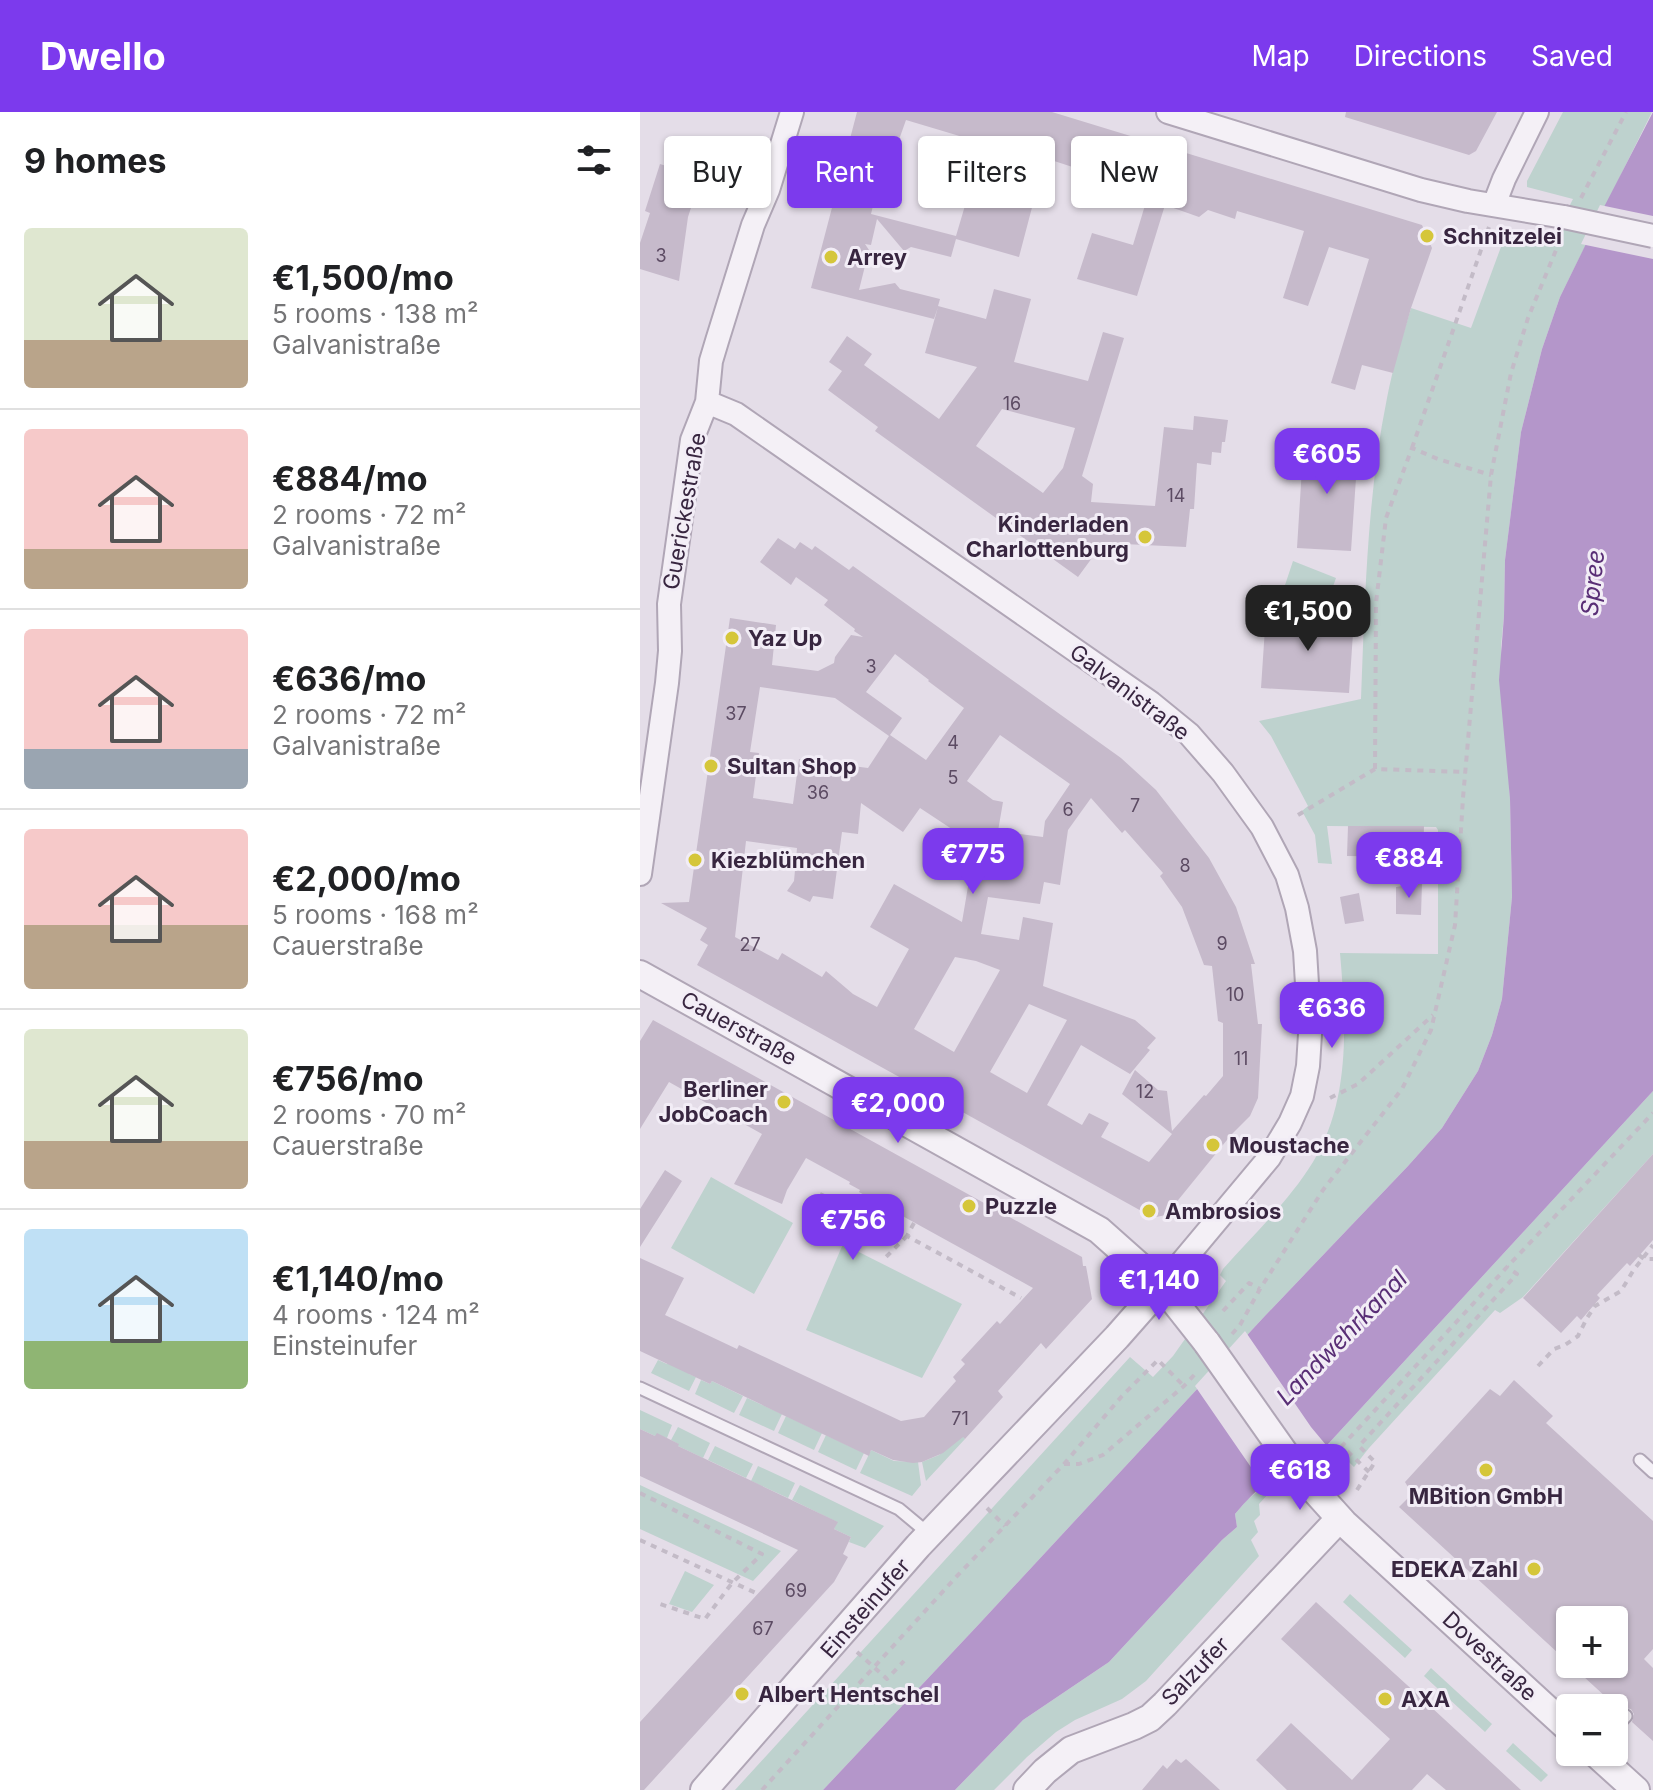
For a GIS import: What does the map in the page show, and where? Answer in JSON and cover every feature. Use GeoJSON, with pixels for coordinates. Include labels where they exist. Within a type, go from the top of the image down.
{"type":"FeatureCollection","features":[{"type":"Feature","properties":{"kind":"street","name":"Guerickestraße"},"geometry":{"type":"LineString","coordinates":[[640,874],[667,683],[669,604],[692,440],[707,402],[714,351],[792,112]]}},
{"type":"Feature","properties":{"kind":"street"},"geometry":{"type":"LineString","coordinates":[[1168,112],[1493,214],[1653,236]]}},
{"type":"Feature","properties":{"kind":"street"},"geometry":{"type":"LineString","coordinates":[[1493,214],[1504,179],[1537,112]]}},
{"type":"Feature","properties":{"kind":"street","name":"Galvanistraße"},"geometry":{"type":"LineString","coordinates":[[707,402],[736,414],[1189,734],[1223,773],[1262,827],[1287,875],[1297,908],[1309,986],[1308,1066],[1302,1096],[1269,1158],[1162,1286]]}},
{"type":"Feature","properties":{"kind":"street","name":"Cauerstraße"},"geometry":{"type":"LineString","coordinates":[[640,974],[1099,1230],[1162,1286],[1207,1343]]}},
{"type":"Feature","properties":{"kind":"street","name":"Einsteinufer"},"geometry":{"type":"LineString","coordinates":[[704,1790],[929,1534],[1162,1286]]}},
{"type":"Feature","properties":{"kind":"street","name":"Dovestraße"},"geometry":{"type":"LineString","coordinates":[[1207,1343],[1298,1472],[1339,1519],[1556,1717]]}},
{"type":"Feature","properties":{"kind":"street","name":"Salzufer"},"geometry":{"type":"LineString","coordinates":[[1027,1790],[1071,1750],[1150,1718],[1339,1519]]}},
{"type":"Feature","properties":{"kind":"street"},"geometry":{"type":"LineString","coordinates":[[1609,1766],[1636,1790]]}},
{"type":"Feature","properties":{"kind":"lane"},"geometry":{"type":"LineString","coordinates":[[640,1388],[899,1509],[929,1534]]}},
{"type":"Feature","properties":{"kind":"lane"},"geometry":{"type":"LineString","coordinates":[[1640,1460],[1653,1472]]}},
{"type":"Feature","properties":{"kind":"path"},"geometry":{"type":"LineString","coordinates":[[1240,1325],[1323,1190],[1402,1089],[1431,1030],[1455,925],[1491,475],[1511,373],[1528,318],[1566,222],[1626,112]]}},
{"type":"Feature","properties":{"kind":"path"},"geometry":{"type":"LineString","coordinates":[[1375,769],[1376,603],[1386,518],[1493,214]]}},
{"type":"Feature","properties":{"kind":"path"},"geometry":{"type":"LineString","coordinates":[[1412,448],[1491,475]]}},
{"type":"Feature","properties":{"kind":"path"},"geometry":{"type":"LineString","coordinates":[[1298,815],[1375,769],[1466,772]]}},
{"type":"Feature","properties":{"kind":"path"},"geometry":{"type":"LineString","coordinates":[[1330,1098],[1358,1084],[1436,1012]]}},
{"type":"Feature","properties":{"kind":"path"},"geometry":{"type":"LineString","coordinates":[[1369,1472],[1342,1446],[1653,1113]]}},
{"type":"Feature","properties":{"kind":"path"},"geometry":{"type":"LineString","coordinates":[[820,1194],[907,1236],[1021,1298]]}},
{"type":"Feature","properties":{"kind":"path"},"geometry":{"type":"LineString","coordinates":[[884,1259],[907,1236],[914,1223]]}},
{"type":"Feature","properties":{"kind":"path"},"geometry":{"type":"LineString","coordinates":[[1538,1366],[1554,1349],[1578,1336],[1590,1311],[1621,1291],[1653,1245]]}},
{"type":"Feature","properties":{"kind":"path"},"geometry":{"type":"LineString","coordinates":[[1642,1257],[1653,1259]]}},
{"type":"Feature","properties":{"kind":"path"},"geometry":{"type":"LineString","coordinates":[[1357,1490],[1375,1462],[1359,1446],[1517,1274],[1507,1267]]}},
{"type":"Feature","properties":{"kind":"path"},"geometry":{"type":"LineString","coordinates":[[1223,1311],[1249,1283],[1260,1289]]}},
{"type":"Feature","properties":{"kind":"path"},"geometry":{"type":"LineString","coordinates":[[762,1790],[1158,1360],[1184,1386]]}},
{"type":"Feature","properties":{"kind":"path"},"geometry":{"type":"LineString","coordinates":[[1064,1464],[1079,1464],[1103,1455],[1190,1379]]}},
{"type":"Feature","properties":{"kind":"path"},"geometry":{"type":"LineString","coordinates":[[640,1493],[762,1554],[732,1583],[705,1619],[660,1604]]}},
{"type":"Feature","properties":{"kind":"path"},"geometry":{"type":"LineString","coordinates":[[990,1512],[1005,1526]]}},
{"type":"Feature","properties":{"kind":"path"},"geometry":{"type":"LineString","coordinates":[[640,1540],[758,1594]]}},
{"type":"Feature","properties":{"kind":"path"},"geometry":{"type":"LineString","coordinates":[[874,1667],[887,1679],[904,1661]]}},
{"type":"Feature","properties":{"kind":"shaded area"},"geometry":{"type":"Polygon","coordinates":[[[1563,112],[1652,112],[1560,297],[1542,349],[1521,432],[1505,560],[1501,646],[1512,897],[1502,999],[1478,1071],[1442,1128],[1408,1166],[823,1790],[735,1790],[1130,1357],[1153,1377],[1173,1356],[1226,1281],[1220,1275],[1223,1269],[1304,1176],[1325,1138],[1340,1087],[1344,1006],[1340,953],[1438,954],[1436,827],[1327,826],[1332,864],[1318,863],[1315,835],[1302,811],[1308,806],[1271,736],[1259,721],[1361,699],[1375,473],[1389,386],[1411,308],[1471,328],[1508,228],[1553,238],[1573,199],[1527,187],[1527,181],[1563,112]]]}},
{"type":"Feature","properties":{"kind":"shaded area"},"geometry":{"type":"Polygon","coordinates":[[[1293,561],[1336,578],[1329,598],[1282,594],[1293,561]]]}},
{"type":"Feature","properties":{"kind":"shaded area"},"geometry":{"type":"Polygon","coordinates":[[[1653,1091],[1653,1154],[1523,1297],[1500,1313],[1495,1310],[1354,1467],[1329,1443],[1653,1091]]]}},
{"type":"Feature","properties":{"kind":"shaded area"},"geometry":{"type":"Polygon","coordinates":[[[711,1177],[793,1223],[754,1294],[671,1248],[711,1177]]]}},
{"type":"Feature","properties":{"kind":"shaded area"},"geometry":{"type":"Polygon","coordinates":[[[843,1244],[962,1304],[922,1378],[806,1330],[843,1244]]]}},
{"type":"Feature","properties":{"kind":"shaded area"},"geometry":{"type":"Polygon","coordinates":[[[658,1360],[667,1364],[669,1361],[696,1377],[689,1391],[651,1373],[658,1360]]]}},
{"type":"Feature","properties":{"kind":"shaded area"},"geometry":{"type":"Polygon","coordinates":[[[701,1380],[710,1384],[712,1381],[743,1396],[734,1413],[695,1394],[701,1380]]]}},
{"type":"Feature","properties":{"kind":"shaded area"},"geometry":{"type":"Polygon","coordinates":[[[747,1398],[782,1414],[774,1431],[739,1415],[747,1398]]]}},
{"type":"Feature","properties":{"kind":"shaded area"},"geometry":{"type":"Polygon","coordinates":[[[640,1410],[672,1425],[667,1438],[640,1429],[640,1410]]]}},
{"type":"Feature","properties":{"kind":"shaded area"},"geometry":{"type":"Polygon","coordinates":[[[786,1416],[822,1433],[814,1450],[778,1433],[786,1416]]]}},
{"type":"Feature","properties":{"kind":"shaded area"},"geometry":{"type":"Polygon","coordinates":[[[678,1427],[710,1443],[703,1458],[671,1440],[678,1427]]]}},
{"type":"Feature","properties":{"kind":"shaded area"},"geometry":{"type":"Polygon","coordinates":[[[961,1434],[965,1439],[926,1481],[922,1462],[939,1455],[961,1434]]]}},
{"type":"Feature","properties":{"kind":"shaded area"},"geometry":{"type":"Polygon","coordinates":[[[826,1435],[864,1453],[856,1470],[818,1452],[826,1435]]]}},
{"type":"Feature","properties":{"kind":"shaded area"},"geometry":{"type":"Polygon","coordinates":[[[715,1446],[753,1464],[746,1478],[708,1460],[715,1446]]]}},
{"type":"Feature","properties":{"kind":"shaded area"},"geometry":{"type":"Polygon","coordinates":[[[871,1450],[894,1461],[918,1462],[921,1485],[912,1496],[860,1473],[871,1450]]]}},
{"type":"Feature","properties":{"kind":"shaded area"},"geometry":{"type":"Polygon","coordinates":[[[758,1466],[795,1483],[788,1498],[751,1481],[758,1466]]]}},
{"type":"Feature","properties":{"kind":"shaded area"},"geometry":{"type":"Polygon","coordinates":[[[640,1485],[781,1551],[753,1581],[640,1529],[640,1485]]]}},
{"type":"Feature","properties":{"kind":"shaded area"},"geometry":{"type":"Polygon","coordinates":[[[800,1485],[884,1526],[865,1548],[849,1542],[851,1537],[834,1529],[837,1522],[792,1500],[800,1485]]]}},
{"type":"Feature","properties":{"kind":"shaded area"},"geometry":{"type":"Polygon","coordinates":[[[1264,1486],[1269,1493],[1259,1504],[1260,1515],[1254,1521],[1258,1532],[1251,1540],[1259,1556],[1146,1681],[1122,1699],[1056,1732],[994,1790],[955,1790],[1023,1720],[1109,1662],[1237,1527],[1235,1514],[1264,1486]]]}},
{"type":"Feature","properties":{"kind":"shaded area"},"geometry":{"type":"Polygon","coordinates":[[[685,1571],[714,1585],[692,1612],[669,1604],[685,1571]]]}},
{"type":"Feature","properties":{"kind":"shaded area"},"geometry":{"type":"Polygon","coordinates":[[[1350,1594],[1412,1650],[1405,1658],[1343,1602],[1350,1594]]]}},
{"type":"Feature","properties":{"kind":"shaded area"},"geometry":{"type":"Polygon","coordinates":[[[1431,1668],[1492,1724],[1485,1732],[1424,1676],[1431,1668]]]}},
{"type":"Feature","properties":{"kind":"shaded area"},"geometry":{"type":"Polygon","coordinates":[[[1513,1743],[1548,1775],[1541,1782],[1506,1751],[1513,1743]]]}},
{"type":"Feature","properties":{"kind":"water"},"geometry":{"type":"Polygon","coordinates":[[[1653,112],[1653,1091],[1329,1443],[1298,1472],[1289,1459],[1248,1500],[1235,1514],[1237,1527],[1109,1662],[1023,1720],[955,1790],[823,1790],[1408,1166],[1442,1128],[1478,1071],[1502,999],[1512,897],[1510,799],[1499,680],[1505,560],[1521,432],[1542,349],[1560,297],[1653,112]]]}},
{"type":"Feature","properties":{"kind":"pier"},"geometry":{"type":"Polygon","coordinates":[[[1600,205],[1653,216],[1653,259],[1581,244],[1600,205]]]}},
{"type":"Feature","properties":{"kind":"pier"},"geometry":{"type":"Polygon","coordinates":[[[1245,1331],[1326,1445],[1295,1475],[1289,1465],[1266,1489],[1195,1386],[1245,1331]]]}},
{"type":"Feature","properties":{"kind":"building"},"geometry":{"type":"Polygon","coordinates":[[[857,112],[1052,112],[1131,136],[1071,136],[1071,166],[1055,161],[1055,136],[959,136],[906,120],[900,136],[851,136],[857,112]]]}},
{"type":"Feature","properties":{"kind":"building"},"geometry":{"type":"Polygon","coordinates":[[[1346,112],[1497,112],[1476,151],[1469,155],[1345,117],[1346,112]]]}},
{"type":"Feature","properties":{"kind":"building"},"geometry":{"type":"Polygon","coordinates":[[[1187,153],[1422,225],[1432,248],[1393,373],[1362,365],[1355,390],[1331,383],[1369,259],[1329,247],[1308,306],[1283,298],[1304,231],[1237,211],[1235,219],[1208,210],[1199,217],[1174,208],[1187,208],[1187,153]]]}},
{"type":"Feature","properties":{"kind":"building"},"geometry":{"type":"Polygon","coordinates":[[[660,164],[664,165],[664,208],[691,208],[679,281],[640,269],[640,243],[650,213],[645,211],[660,164]]]}},
{"type":"Feature","properties":{"kind":"building"},"geometry":{"type":"Polygon","coordinates":[[[832,208],[872,208],[871,214],[956,236],[964,208],[1032,208],[1019,257],[956,239],[951,257],[911,247],[904,251],[877,219],[871,245],[865,244],[869,250],[859,290],[895,283],[900,289],[940,299],[938,306],[986,319],[994,289],[1031,299],[1014,362],[1088,381],[1103,332],[1124,338],[1082,476],[1093,484],[1091,502],[1155,506],[1164,427],[1193,430],[1194,416],[1228,420],[1221,453],[1212,452],[1211,465],[1197,463],[1194,509],[1190,509],[1186,547],[1103,543],[1078,577],[875,431],[878,427],[828,390],[842,371],[829,362],[847,336],[872,354],[864,365],[939,419],[977,367],[925,353],[938,307],[934,319],[811,288],[832,208]],[[1002,409],[976,446],[1043,493],[1063,468],[1075,428],[1002,409]]]}},
{"type":"Feature","properties":{"kind":"building"},"geometry":{"type":"Polygon","coordinates":[[[1144,208],[1164,208],[1137,296],[1077,279],[1092,233],[1133,245],[1144,208]]]}},
{"type":"Feature","properties":{"kind":"building"},"geometry":{"type":"Polygon","coordinates":[[[1304,436],[1358,449],[1351,551],[1297,548],[1304,436]]]}},
{"type":"Feature","properties":{"kind":"building"},"geometry":{"type":"Polygon","coordinates":[[[778,538],[795,549],[800,542],[812,550],[815,546],[849,570],[853,566],[1121,758],[1156,790],[1209,858],[1236,907],[1255,964],[1251,964],[1258,1024],[1262,1024],[1258,1098],[1250,1116],[1166,1215],[1156,1217],[1145,1213],[697,965],[708,945],[700,940],[707,928],[661,903],[689,902],[730,618],[776,625],[772,665],[818,671],[834,663],[851,635],[863,637],[824,605],[828,600],[796,577],[791,585],[760,562],[778,538]],[[895,654],[866,692],[902,718],[890,735],[926,760],[964,708],[895,654]],[[760,687],[750,752],[759,753],[753,798],[793,804],[799,759],[868,768],[889,736],[835,698],[760,687]],[[1000,735],[967,781],[993,800],[1003,802],[998,831],[1043,837],[1045,821],[1070,784],[1000,735]],[[1091,798],[1068,830],[1060,885],[1044,882],[1040,904],[988,897],[981,934],[1019,940],[1023,917],[1053,923],[1043,986],[1135,1020],[1156,1038],[1130,1074],[1081,1045],[1047,1105],[1082,1125],[1089,1113],[1109,1123],[1101,1137],[1149,1162],[1172,1134],[1122,1094],[1135,1070],[1158,1090],[1167,1091],[1172,1131],[1223,1076],[1223,1023],[1218,1021],[1212,966],[1204,965],[1182,907],[1160,876],[1163,873],[1091,798]],[[861,803],[858,834],[842,832],[833,899],[813,896],[810,902],[787,891],[794,881],[797,848],[746,841],[735,937],[778,960],[782,953],[822,977],[826,971],[853,994],[877,1007],[909,949],[870,927],[894,884],[962,922],[973,843],[920,808],[903,832],[861,803]],[[955,957],[914,1029],[954,1052],[1000,970],[955,957]],[[1029,1004],[990,1072],[1027,1093],[1067,1020],[1029,1004]]]}},
{"type":"Feature","properties":{"kind":"building"},"geometry":{"type":"Polygon","coordinates":[[[1266,613],[1354,618],[1349,693],[1261,688],[1266,613]]]}},
{"type":"Feature","properties":{"kind":"building"},"geometry":{"type":"Polygon","coordinates":[[[1348,826],[1424,826],[1423,857],[1347,856],[1348,826]]]}},
{"type":"Feature","properties":{"kind":"building"},"geometry":{"type":"Polygon","coordinates":[[[1422,883],[1421,915],[1396,914],[1396,887],[1422,883]]]}},
{"type":"Feature","properties":{"kind":"building"},"geometry":{"type":"Polygon","coordinates":[[[1359,893],[1364,921],[1345,924],[1340,897],[1359,893]]]}},
{"type":"Feature","properties":{"kind":"building"},"geometry":{"type":"Polygon","coordinates":[[[653,1020],[1082,1257],[1092,1299],[1046,1349],[1041,1343],[998,1391],[1003,1397],[965,1439],[963,1437],[943,1453],[922,1462],[893,1460],[871,1450],[869,1456],[712,1381],[710,1384],[640,1351],[640,1258],[684,1278],[665,1315],[737,1349],[739,1345],[901,1421],[924,1417],[956,1381],[953,1377],[965,1364],[961,1360],[1033,1288],[859,1192],[850,1182],[806,1158],[782,1204],[734,1184],[762,1134],[669,1082],[640,1129],[640,1041],[653,1020]]]}},
{"type":"Feature","properties":{"kind":"building"},"geometry":{"type":"Polygon","coordinates":[[[1653,1154],[1653,1240],[1630,1266],[1627,1263],[1597,1295],[1600,1298],[1581,1320],[1577,1316],[1561,1333],[1523,1298],[1653,1154]]]}},
{"type":"Feature","properties":{"kind":"building"},"geometry":{"type":"Polygon","coordinates":[[[665,1170],[682,1181],[640,1247],[640,1209],[665,1170]]]}},
{"type":"Feature","properties":{"kind":"building"},"geometry":{"type":"Polygon","coordinates":[[[1514,1380],[1553,1416],[1546,1423],[1653,1521],[1653,1649],[1644,1659],[1653,1668],[1653,1741],[1632,1722],[1634,1714],[1628,1709],[1628,1694],[1603,1694],[1585,1678],[1628,1678],[1628,1606],[1556,1606],[1556,1651],[1399,1507],[1412,1494],[1405,1482],[1490,1389],[1500,1396],[1514,1380]]]}},
{"type":"Feature","properties":{"kind":"building"},"geometry":{"type":"Polygon","coordinates":[[[640,1429],[655,1436],[657,1433],[838,1522],[834,1529],[851,1537],[843,1554],[848,1557],[834,1582],[644,1790],[640,1790],[640,1722],[798,1550],[640,1476],[640,1429]]]}},
{"type":"Feature","properties":{"kind":"building","name":"AXA"},"geometry":{"type":"Polygon","coordinates":[[[1316,1602],[1521,1790],[1446,1790],[1427,1774],[1412,1790],[1287,1790],[1256,1760],[1291,1723],[1352,1780],[1390,1739],[1281,1639],[1316,1602]]]}},
{"type":"Feature","properties":{"kind":"building"},"geometry":{"type":"Polygon","coordinates":[[[1176,1759],[1181,1763],[1186,1759],[1220,1790],[1142,1790],[1163,1765],[1167,1769],[1176,1759]]]}},
{"type":"Feature","properties":{"kind":"place","name":"Schnitzelei"},"geometry":{"type":"Point","coordinates":[1427,236]}},
{"type":"Feature","properties":{"kind":"place","name":"Arrey"},"geometry":{"type":"Point","coordinates":[831,257]}},
{"type":"Feature","properties":{"kind":"place","name":"Kinderladen Charlottenburg"},"geometry":{"type":"Point","coordinates":[1145,537]}},
{"type":"Feature","properties":{"kind":"place","name":"Yaz Up"},"geometry":{"type":"Point","coordinates":[732,638]}},
{"type":"Feature","properties":{"kind":"place","name":"Sultan Shop"},"geometry":{"type":"Point","coordinates":[711,766]}},
{"type":"Feature","properties":{"kind":"place","name":"Kiezblümchen"},"geometry":{"type":"Point","coordinates":[695,860]}},
{"type":"Feature","properties":{"kind":"place","name":"Berliner JobCoach"},"geometry":{"type":"Point","coordinates":[784,1102]}},
{"type":"Feature","properties":{"kind":"place","name":"Moustache"},"geometry":{"type":"Point","coordinates":[1213,1145]}},
{"type":"Feature","properties":{"kind":"place","name":"Puzzle"},"geometry":{"type":"Point","coordinates":[969,1206]}},
{"type":"Feature","properties":{"kind":"place","name":"Ambrosios"},"geometry":{"type":"Point","coordinates":[1149,1211]}},
{"type":"Feature","properties":{"kind":"place","name":"MBition GmbH"},"geometry":{"type":"Point","coordinates":[1486,1470]}},
{"type":"Feature","properties":{"kind":"place","name":"EDEKA Zahl"},"geometry":{"type":"Point","coordinates":[1534,1569]}},
{"type":"Feature","properties":{"kind":"place","name":"Albert Hentschel"},"geometry":{"type":"Point","coordinates":[742,1694]}},
{"type":"Feature","properties":{"kind":"place","name":"AXA"},"geometry":{"type":"Point","coordinates":[1385,1699]}},
{"type":"Feature","properties":{"kind":"water label","name":"Spree"},"geometry":{"type":"Point","coordinates":[1593,583]}},
{"type":"Feature","properties":{"kind":"water label","name":"Landwehrkanal"},"geometry":{"type":"Point","coordinates":[1342,1338]}}]}
